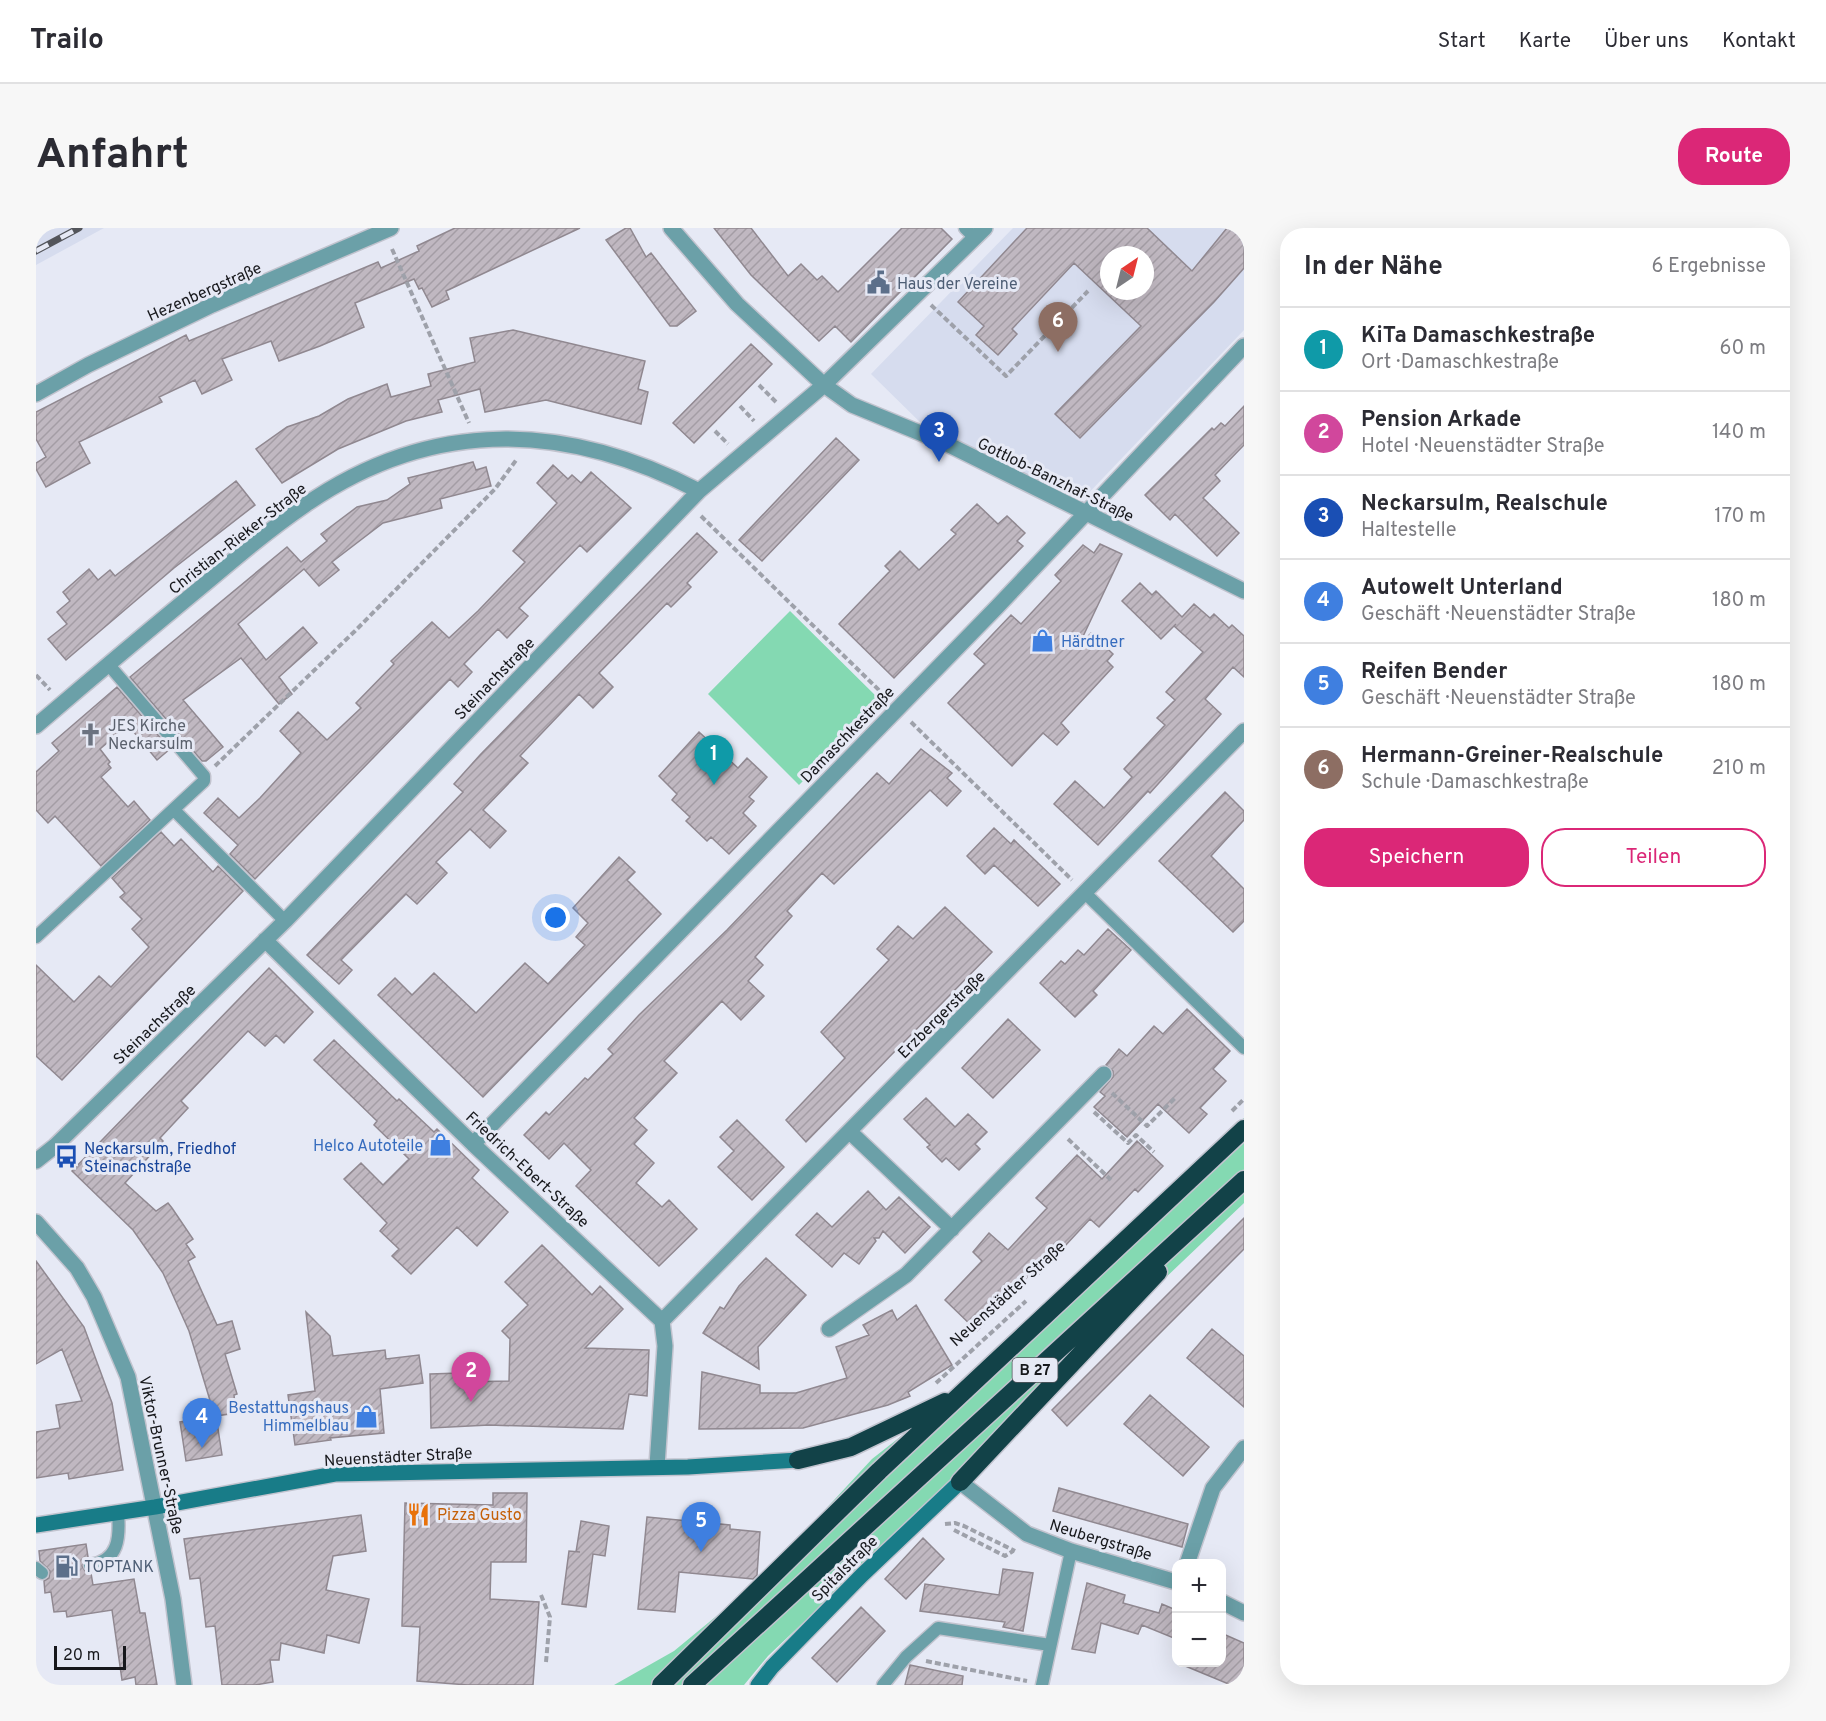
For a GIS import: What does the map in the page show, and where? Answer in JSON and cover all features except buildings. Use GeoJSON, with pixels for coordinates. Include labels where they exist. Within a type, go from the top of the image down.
{"type":"FeatureCollection","features":[{"type":"Feature","properties":{"kind":"highway","name":"B 27"},"geometry":{"type":"LineString","coordinates":[[661,1685],[871,1479],[1244,1129]]}},
{"type":"Feature","properties":{"kind":"highway","name":"B 27"},"geometry":{"type":"LineString","coordinates":[[692,1685],[1244,1180]]}},
{"type":"Feature","properties":{"kind":"highway"},"geometry":{"type":"LineString","coordinates":[[960,1482],[1133,1300],[1208,1214]]}},
{"type":"Feature","properties":{"kind":"highway"},"geometry":{"type":"LineString","coordinates":[[798,1461],[835,1452],[880,1436],[965,1392]]}},
{"type":"Feature","properties":{"kind":"main road","name":"Neuenstädter Straße"},"geometry":{"type":"LineString","coordinates":[[36,1525],[155,1507],[335,1474],[798,1461]]}},
{"type":"Feature","properties":{"kind":"main road","name":"Spitalstraße"},"geometry":{"type":"LineString","coordinates":[[758,1685],[772,1666],[862,1575],[960,1482]]}},
{"type":"Feature","properties":{"kind":"street","name":"Gottlob-Banzhaf-Straße"},"geometry":{"type":"LineString","coordinates":[[671,228],[737,304],[824,385],[852,405],[946,444],[1244,591]]}},
{"type":"Feature","properties":{"kind":"street","name":"Hezenbergstraße"},"geometry":{"type":"LineString","coordinates":[[36,394],[88,365],[212,305],[388,230]]}},
{"type":"Feature","properties":{"kind":"street","name":"Steinachstraße"},"geometry":{"type":"LineString","coordinates":[[36,1161],[64,1138],[285,921],[699,491],[824,385],[919,295],[975,231]]}},
{"type":"Feature","properties":{"kind":"street","name":"Damaschkestraße"},"geometry":{"type":"LineString","coordinates":[[473,1144],[1086,513],[1244,346]]}},
{"type":"Feature","properties":{"kind":"street","name":"Christian-Rieker-Straße"},"geometry":{"type":"LineString","coordinates":[[36,726],[260,539],[306,504],[383,464],[423,450],[475,439],[520,438],[568,444],[619,456],[662,472],[699,491]]}},
{"type":"Feature","properties":{"kind":"street","name":"Erzbergerstraße"},"geometry":{"type":"LineString","coordinates":[[662,1321],[1244,731]]}},
{"type":"Feature","properties":{"kind":"street","name":"Friedrich-Ebert-Straße"},"geometry":{"type":"LineString","coordinates":[[265,940],[473,1144],[662,1321]]}},
{"type":"Feature","properties":{"kind":"street"},"geometry":{"type":"LineString","coordinates":[[829,1329],[906,1275],[1102,1077]]}},
{"type":"Feature","properties":{"kind":"street"},"geometry":{"type":"LineString","coordinates":[[850,1132],[952,1229]]}},
{"type":"Feature","properties":{"kind":"street","name":"Viktor-Brunner-Straße"},"geometry":{"type":"LineString","coordinates":[[36,1222],[76,1268],[112,1336],[128,1377],[173,1599],[184,1685]]}},
{"type":"Feature","properties":{"kind":"street"},"geometry":{"type":"LineString","coordinates":[[657,1466],[665,1346],[662,1321]]}},
{"type":"Feature","properties":{"kind":"street"},"geometry":{"type":"LineString","coordinates":[[1188,1559],[1213,1488],[1244,1448]]}},
{"type":"Feature","properties":{"kind":"street","name":"Neubergstraße"},"geometry":{"type":"LineString","coordinates":[[960,1482],[1027,1534],[1071,1551],[1172,1581]]}},
{"type":"Feature","properties":{"kind":"street"},"geometry":{"type":"LineString","coordinates":[[1226,1604],[1244,1612]]}},
{"type":"Feature","properties":{"kind":"lane"},"geometry":{"type":"LineString","coordinates":[[36,937],[204,782],[204,776],[108,664]]}},
{"type":"Feature","properties":{"kind":"lane"},"geometry":{"type":"LineString","coordinates":[[174,810],[285,921]]}},
{"type":"Feature","properties":{"kind":"lane"},"geometry":{"type":"LineString","coordinates":[[1085,893],[1244,1048]]}},
{"type":"Feature","properties":{"kind":"lane"},"geometry":{"type":"LineString","coordinates":[[90,1565],[105,1559],[120,1540],[118,1513]]}},
{"type":"Feature","properties":{"kind":"lane"},"geometry":{"type":"LineString","coordinates":[[1042,1685],[1071,1551]]}},
{"type":"Feature","properties":{"kind":"lane"},"geometry":{"type":"LineString","coordinates":[[883,1685],[906,1657],[938,1628],[1050,1645]]}},
{"type":"Feature","properties":{"kind":"path"},"geometry":{"type":"LineString","coordinates":[[388,230],[475,439]]}},
{"type":"Feature","properties":{"kind":"path"},"geometry":{"type":"LineString","coordinates":[[919,295],[1006,376],[1089,291]]}},
{"type":"Feature","properties":{"kind":"path"},"geometry":{"type":"LineString","coordinates":[[204,776],[354,631],[495,489],[514,465],[520,438]]}},
{"type":"Feature","properties":{"kind":"path"},"geometry":{"type":"LineString","coordinates":[[1102,1077],[1148,1126],[1175,1098]]}},
{"type":"Feature","properties":{"kind":"path"},"geometry":{"type":"LineString","coordinates":[[1080,1099],[1128,1143],[1136,1135],[1154,1152]]}},
{"type":"Feature","properties":{"kind":"path"},"geometry":{"type":"LineString","coordinates":[[1227,1115],[1244,1099]]}},
{"type":"Feature","properties":{"kind":"path"},"geometry":{"type":"LineString","coordinates":[[1054,1126],[1111,1180]]}},
{"type":"Feature","properties":{"kind":"path","name":"Neuenstädter Straße"},"geometry":{"type":"LineString","coordinates":[[928,1388],[1033,1294]]}},
{"type":"Feature","properties":{"kind":"path"},"geometry":{"type":"LineString","coordinates":[[938,1526],[955,1523],[1013,1551],[1023,1552]]}},
{"type":"Feature","properties":{"kind":"path"},"geometry":{"type":"LineString","coordinates":[[954,1530],[1005,1556],[1013,1551]]}},
{"type":"Feature","properties":{"kind":"path"},"geometry":{"type":"LineString","coordinates":[[541,1595],[550,1617],[546,1662]]}},
{"type":"Feature","properties":{"kind":"path"},"geometry":{"type":"LineString","coordinates":[[906,1657],[1042,1685]]}},
{"type":"Feature","properties":{"kind":"shaded area"},"geometry":{"type":"Polygon","coordinates":[[[36,228],[104,228],[36,265],[36,228]]]}},
{"type":"Feature","properties":{"kind":"shaded area"},"geometry":{"type":"Polygon","coordinates":[[[1013,228],[1244,228],[1244,330],[1083,499],[929,431],[871,374],[1013,228]]]}},
{"type":"Feature","properties":{"kind":"green space"},"geometry":{"type":"Polygon","coordinates":[[[790,611],[882,702],[799,785],[708,694],[790,611]]]}},
{"type":"Feature","properties":{"kind":"green space"},"geometry":{"type":"Polygon","coordinates":[[[1244,1118],[1244,1203],[768,1656],[744,1685],[614,1685],[674,1651],[759,1581],[872,1459],[965,1386],[1244,1118]]]}},
{"type":"Feature","properties":{"kind":"railway"},"geometry":{"type":"LineString","coordinates":[[36,233],[45,228]]}},
{"type":"Feature","properties":{"kind":"railway"},"geometry":{"type":"LineString","coordinates":[[36,251],[79,228]]}},
{"type":"Feature","properties":{"kind":"place","name":"Haus der Vereine"},"geometry":{"type":"Point","coordinates":[879,283]}},
{"type":"Feature","properties":{"kind":"place","name":"Hermann-Greiner-Realschule"},"geometry":{"type":"Point","coordinates":[1058,352]}},
{"type":"Feature","properties":{"kind":"place","name":"Neckarsulm, Realschule"},"geometry":{"type":"Point","coordinates":[939,462]}},
{"type":"Feature","properties":{"kind":"place","name":"Härdtner"},"geometry":{"type":"Point","coordinates":[1043,641]}},
{"type":"Feature","properties":{"kind":"place","name":"JES Kirche Neckarsulm"},"geometry":{"type":"Point","coordinates":[90,734]}},
{"type":"Feature","properties":{"kind":"place","name":"KiTa Damaschkestraße"},"geometry":{"type":"Point","coordinates":[714,785]}},
{"type":"Feature","properties":{"kind":"place","name":"Helco Autoteile"},"geometry":{"type":"Point","coordinates":[441,1145]}},
{"type":"Feature","properties":{"kind":"place","name":"Neckarsulm, Friedhof Steinachstraße"},"geometry":{"type":"Point","coordinates":[66,1157]}},
{"type":"Feature","properties":{"kind":"place","name":"Pension Arkade"},"geometry":{"type":"Point","coordinates":[471,1402]}},
{"type":"Feature","properties":{"kind":"place","name":"Bestattungshaus Himmelblau"},"geometry":{"type":"Point","coordinates":[367,1416]}},
{"type":"Feature","properties":{"kind":"place","name":"Autowelt Unterland"},"geometry":{"type":"Point","coordinates":[202,1448]}},
{"type":"Feature","properties":{"kind":"place","name":"Pizza Gusto"},"geometry":{"type":"Point","coordinates":[419,1514]}},
{"type":"Feature","properties":{"kind":"place","name":"Reifen Bender"},"geometry":{"type":"Point","coordinates":[701,1552]}},
{"type":"Feature","properties":{"kind":"place","name":"TOPTANK"},"geometry":{"type":"Point","coordinates":[66,1566]}}]}
